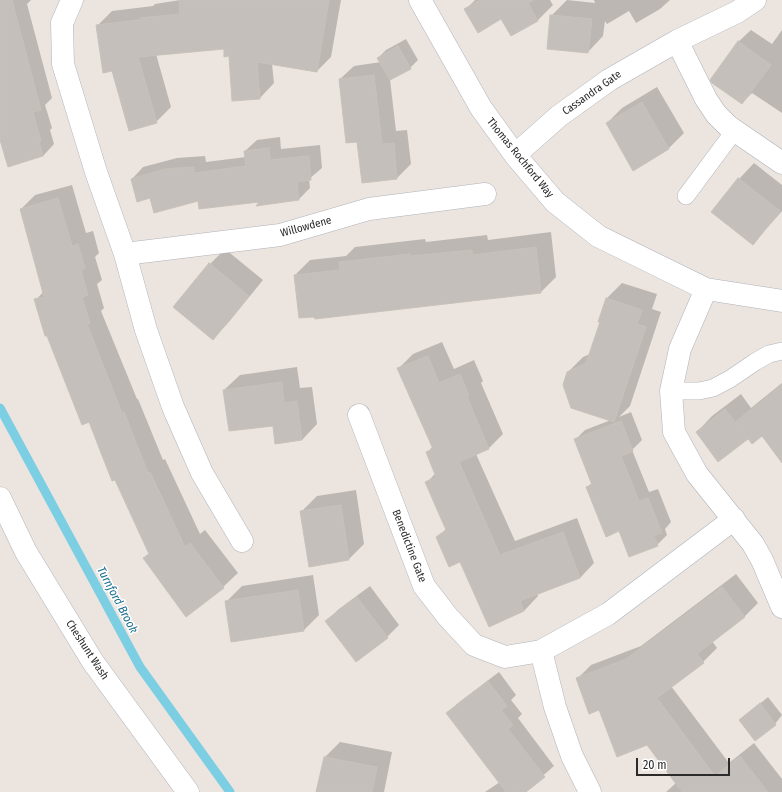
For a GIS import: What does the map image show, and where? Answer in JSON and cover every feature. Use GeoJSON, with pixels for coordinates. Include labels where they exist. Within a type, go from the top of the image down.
{"type":"FeatureCollection","features":[{"type":"Feature","properties":{"kind":"street"},"geometry":{"type":"LineString","coordinates":[[72,0],[62,23],[63,64],[96,172],[125,254],[146,330],[173,407],[202,473],[242,541]]}},
{"type":"Feature","properties":{"kind":"street","name":"Thomas Rochford Way"},"geometry":{"type":"LineString","coordinates":[[420,0],[481,108],[515,155],[555,202],[598,236],[706,289],[782,301]]}},
{"type":"Feature","properties":{"kind":"street","name":"Cassandra Gate"},"geometry":{"type":"LineString","coordinates":[[515,155],[559,116],[609,80],[677,41],[737,12],[755,0]]}},
{"type":"Feature","properties":{"kind":"street"},"geometry":{"type":"LineString","coordinates":[[677,41],[706,99],[716,114],[735,130],[782,163]]}},
{"type":"Feature","properties":{"kind":"street","name":"Willowdene"},"geometry":{"type":"LineString","coordinates":[[125,254],[280,235],[369,210],[485,194]]}},
{"type":"Feature","properties":{"kind":"street"},"geometry":{"type":"LineString","coordinates":[[706,289],[680,349],[671,390],[674,432],[697,474],[734,519],[762,560],[782,607]]}},
{"type":"Feature","properties":{"kind":"street","name":"Benedictine Gate"},"geometry":{"type":"LineString","coordinates":[[359,415],[424,586],[448,617],[474,645],[505,657],[541,651],[608,614],[734,519]]}},
{"type":"Feature","properties":{"kind":"street","name":"Cheshunt Wash"},"geometry":{"type":"LineString","coordinates":[[0,498],[26,552],[93,662],[188,792]]}},
{"type":"Feature","properties":{"kind":"street"},"geometry":{"type":"LineString","coordinates":[[541,651],[554,707],[572,756],[590,792]]}},
{"type":"Feature","properties":{"kind":"lane"},"geometry":{"type":"LineString","coordinates":[[686,196],[735,130]]}},
{"type":"Feature","properties":{"kind":"lane"},"geometry":{"type":"LineString","coordinates":[[671,390],[699,391],[713,388],[730,379],[762,358],[782,350]]}},
{"type":"Feature","properties":{"kind":"building"},"geometry":{"type":"Polygon","coordinates":[[[0,0],[12,0],[41,110],[33,112],[41,141],[39,141],[43,156],[8,167],[0,140],[0,0]]]}},
{"type":"Feature","properties":{"kind":"building"},"geometry":{"type":"Polygon","coordinates":[[[179,0],[329,0],[317,72],[257,62],[260,99],[232,101],[229,56],[224,57],[224,49],[138,57],[157,123],[129,131],[112,71],[103,73],[96,25],[140,20],[140,18],[180,14],[179,0]]]}},
{"type":"Feature","properties":{"kind":"building"},"geometry":{"type":"Polygon","coordinates":[[[480,0],[534,0],[528,3],[538,21],[511,36],[501,19],[478,33],[464,9],[480,0]]]}},
{"type":"Feature","properties":{"kind":"building"},"geometry":{"type":"Polygon","coordinates":[[[550,15],[592,19],[588,53],[547,49],[550,15]]]}},
{"type":"Feature","properties":{"kind":"building"},"geometry":{"type":"Polygon","coordinates":[[[738,41],[771,65],[742,104],[710,80],[738,41]]]}},
{"type":"Feature","properties":{"kind":"building"},"geometry":{"type":"Polygon","coordinates":[[[398,46],[411,69],[390,80],[377,58],[398,46]]]}},
{"type":"Feature","properties":{"kind":"building"},"geometry":{"type":"Polygon","coordinates":[[[374,75],[382,144],[394,143],[397,179],[362,183],[357,142],[346,143],[339,79],[374,75]]]}},
{"type":"Feature","properties":{"kind":"building"},"geometry":{"type":"Polygon","coordinates":[[[642,102],[669,149],[633,171],[606,123],[642,102]]]}},
{"type":"Feature","properties":{"kind":"building"},"geometry":{"type":"Polygon","coordinates":[[[269,148],[270,160],[309,156],[311,180],[297,182],[299,200],[256,206],[259,202],[199,209],[198,201],[154,213],[150,198],[137,202],[131,179],[165,169],[194,167],[194,173],[246,166],[244,151],[269,148]]]}},
{"type":"Feature","properties":{"kind":"building"},"geometry":{"type":"Polygon","coordinates":[[[738,178],[780,211],[753,245],[711,212],[738,178]]]}},
{"type":"Feature","properties":{"kind":"building"},"geometry":{"type":"Polygon","coordinates":[[[58,198],[72,246],[78,244],[85,268],[81,270],[88,295],[82,297],[90,323],[87,324],[122,413],[124,412],[148,473],[150,472],[185,547],[190,543],[224,588],[186,617],[143,558],[149,554],[115,480],[112,481],[89,422],[82,425],[47,336],[45,336],[34,299],[44,297],[20,209],[58,198]]]}},
{"type":"Feature","properties":{"kind":"building"},"geometry":{"type":"Polygon","coordinates":[[[536,247],[541,293],[315,319],[314,317],[299,318],[294,275],[340,270],[339,262],[410,254],[411,256],[472,250],[472,255],[536,247]]]}},
{"type":"Feature","properties":{"kind":"building"},"geometry":{"type":"Polygon","coordinates":[[[209,263],[249,296],[213,340],[173,307],[209,263]]]}},
{"type":"Feature","properties":{"kind":"building"},"geometry":{"type":"Polygon","coordinates":[[[606,298],[642,310],[637,324],[646,327],[614,422],[571,408],[563,385],[567,372],[586,363],[600,322],[598,322],[606,298]]]}},
{"type":"Feature","properties":{"kind":"building"},"geometry":{"type":"Polygon","coordinates":[[[428,356],[439,383],[460,374],[469,396],[467,397],[489,449],[459,462],[500,555],[563,532],[580,578],[520,601],[524,611],[489,627],[460,562],[449,567],[436,537],[446,530],[425,482],[436,477],[426,452],[433,449],[397,368],[428,356]]]}},
{"type":"Feature","properties":{"kind":"building"},"geometry":{"type":"Polygon","coordinates":[[[282,382],[284,403],[297,401],[302,440],[275,444],[273,426],[229,431],[223,390],[282,382]]]}},
{"type":"Feature","properties":{"kind":"building"},"geometry":{"type":"Polygon","coordinates":[[[782,385],[782,463],[762,436],[752,444],[735,422],[782,385]]]}},
{"type":"Feature","properties":{"kind":"building"},"geometry":{"type":"Polygon","coordinates":[[[725,409],[748,439],[718,462],[696,432],[725,409]]]}},
{"type":"Feature","properties":{"kind":"building"},"geometry":{"type":"Polygon","coordinates":[[[621,421],[633,451],[621,456],[639,501],[648,498],[662,533],[654,536],[658,546],[629,557],[619,531],[606,537],[586,487],[592,485],[574,439],[621,421]]]}},
{"type":"Feature","properties":{"kind":"building"},"geometry":{"type":"Polygon","coordinates":[[[341,505],[349,560],[309,567],[300,511],[341,505]]]}},
{"type":"Feature","properties":{"kind":"building"},"geometry":{"type":"Polygon","coordinates":[[[722,587],[745,617],[697,654],[704,663],[657,698],[715,776],[740,756],[768,792],[682,792],[647,745],[617,757],[599,710],[589,714],[576,678],[626,659],[722,587]]]}},
{"type":"Feature","properties":{"kind":"building"},"geometry":{"type":"Polygon","coordinates":[[[298,590],[304,631],[231,642],[225,601],[298,590]]]}},
{"type":"Feature","properties":{"kind":"building"},"geometry":{"type":"Polygon","coordinates":[[[357,597],[388,638],[356,662],[325,621],[357,597]]]}},
{"type":"Feature","properties":{"kind":"building"},"geometry":{"type":"Polygon","coordinates":[[[488,681],[507,706],[501,710],[513,725],[508,729],[545,777],[526,792],[506,792],[446,713],[488,681]]]}},
{"type":"Feature","properties":{"kind":"building"},"geometry":{"type":"Polygon","coordinates":[[[760,703],[776,725],[755,741],[739,720],[760,703]]]}},
{"type":"Feature","properties":{"kind":"building"},"geometry":{"type":"Polygon","coordinates":[[[324,757],[377,767],[372,792],[316,792],[324,757]]]}},
{"type":"Feature","properties":{"kind":"waterway","name":"Turnford Brook"},"geometry":{"type":"LineString","coordinates":[[0,408],[140,667],[230,792]]}}]}
